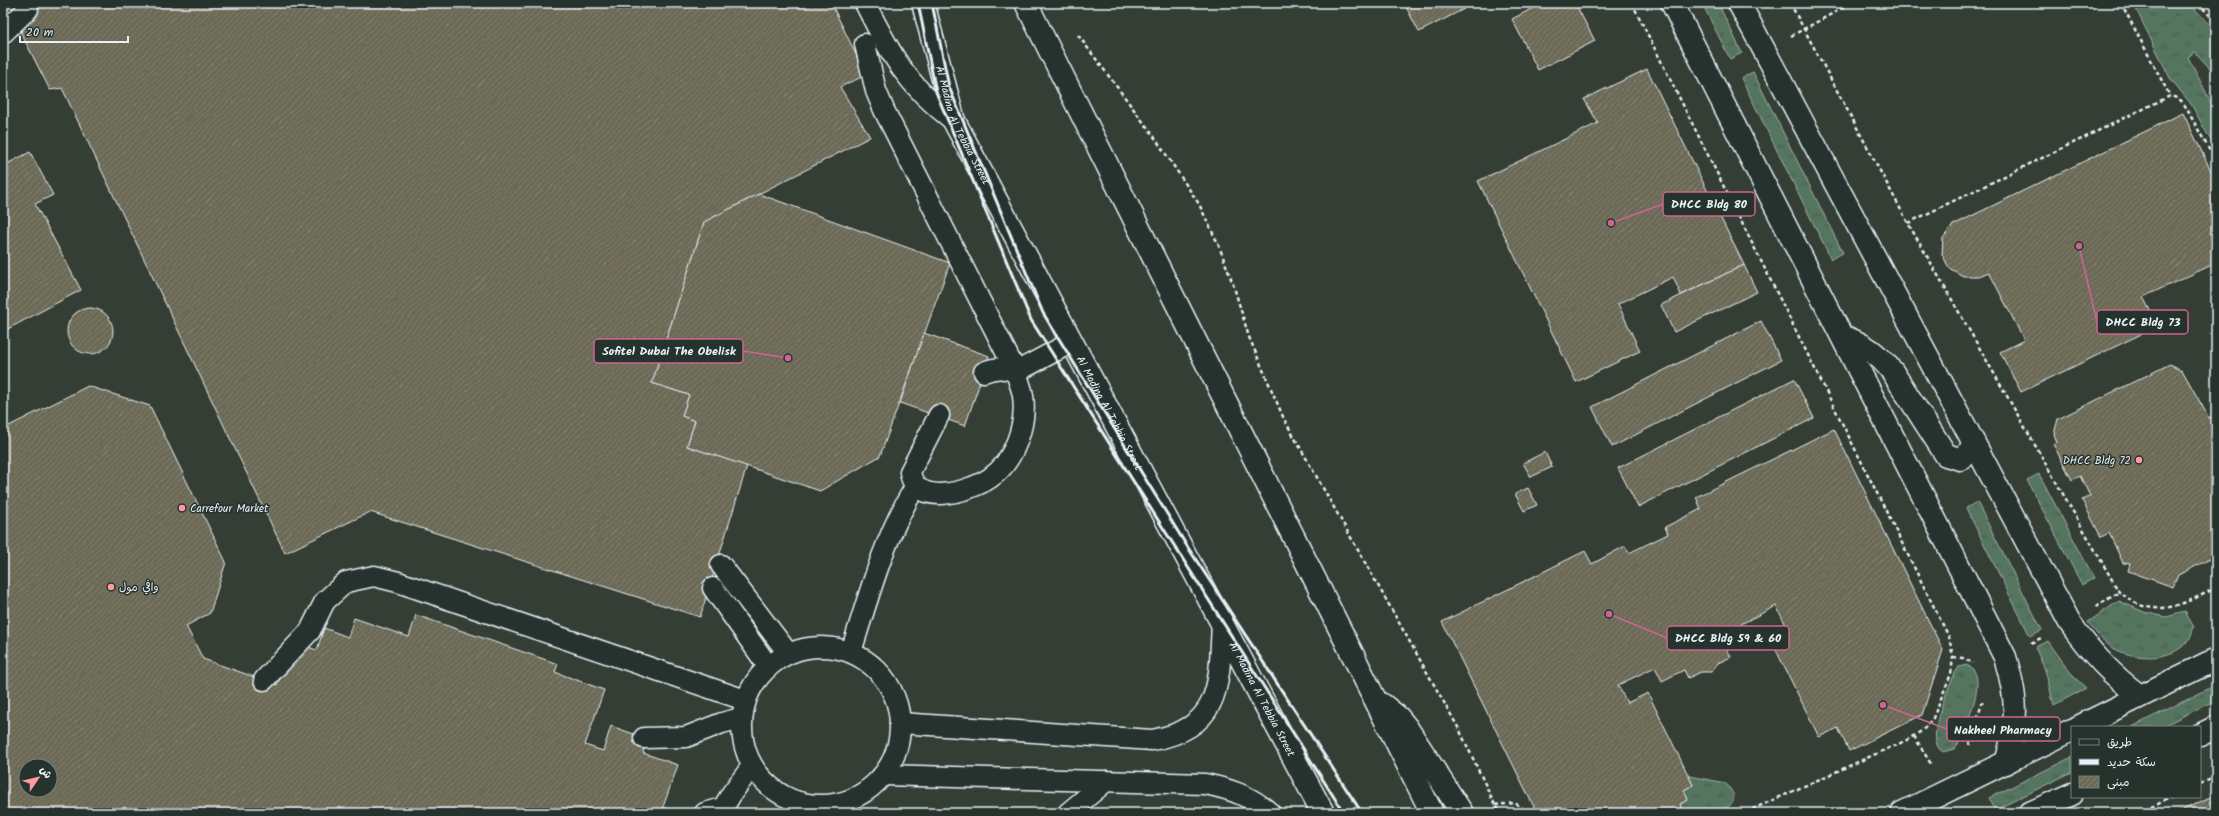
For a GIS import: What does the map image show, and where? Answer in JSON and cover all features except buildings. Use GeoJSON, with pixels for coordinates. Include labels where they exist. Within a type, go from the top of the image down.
{"type":"FeatureCollection","features":[{"type":"Feature","properties":{"kind":"street","name":"Al Madina Al Tebbia Street"},"geometry":{"type":"LineString","coordinates":[[923,3],[954,121],[1222,621],[1323,813]]}},
{"type":"Feature","properties":{"kind":"street"},"geometry":{"type":"LineString","coordinates":[[1026,3],[1432,813]]}},
{"type":"Feature","properties":{"kind":"street"},"geometry":{"type":"LineString","coordinates":[[1672,3],[2005,657],[2014,688],[2016,711],[2014,736],[2006,763]]}},
{"type":"Feature","properties":{"kind":"street"},"geometry":{"type":"LineString","coordinates":[[1741,4],[2070,623],[2088,649],[2105,667],[2140,696]]}},
{"type":"Feature","properties":{"kind":"street"},"geometry":{"type":"LineString","coordinates":[[1842,336],[1862,343],[1883,360],[1892,371],[1946,455],[1960,459],[1967,455],[1972,449],[1973,442]]}},
{"type":"Feature","properties":{"kind":"street"},"geometry":{"type":"LineString","coordinates":[[2080,726],[2216,659]]}},
{"type":"Feature","properties":{"kind":"street"},"geometry":{"type":"LineString","coordinates":[[1375,700],[1387,707],[1407,728],[1462,813]]}},
{"type":"Feature","properties":{"kind":"street"},"geometry":{"type":"LineString","coordinates":[[2201,734],[2216,727]]}},
{"type":"Feature","properties":{"kind":"street"},"geometry":{"type":"LineString","coordinates":[[1902,813],[2071,730]]}},
{"type":"Feature","properties":{"kind":"street"},"geometry":{"type":"LineString","coordinates":[[2030,813],[2071,794]]}},
{"type":"Feature","properties":{"kind":"lane"},"geometry":{"type":"LineString","coordinates":[[865,3],[893,57],[910,81],[930,102],[954,121]]}},
{"type":"Feature","properties":{"kind":"lane"},"geometry":{"type":"LineString","coordinates":[[3,33],[28,9]]}},
{"type":"Feature","properties":{"kind":"lane"},"geometry":{"type":"LineString","coordinates":[[865,44],[876,90],[884,110],[1016,372],[1023,396],[1022,426],[1016,445],[1005,463],[991,477],[964,489],[936,494],[923,493],[915,487],[911,480],[910,472],[912,464],[939,415]]}},
{"type":"Feature","properties":{"kind":"lane"},"geometry":{"type":"LineString","coordinates":[[984,372],[994,368],[1005,368],[1016,372],[1072,342]]}},
{"type":"Feature","properties":{"kind":"lane"},"geometry":{"type":"LineString","coordinates":[[851,652],[887,542],[902,509],[915,487]]}},
{"type":"Feature","properties":{"kind":"lane"},"geometry":{"type":"LineString","coordinates":[[721,565],[788,652]]}},
{"type":"Feature","properties":{"kind":"lane"},"geometry":{"type":"LineString","coordinates":[[264,680],[310,631],[325,601],[346,582],[374,576],[398,582],[743,709]]}},
{"type":"Feature","properties":{"kind":"lane"},"geometry":{"type":"LineString","coordinates":[[713,588],[768,666]]}},
{"type":"Feature","properties":{"kind":"lane"},"geometry":{"type":"LineString","coordinates":[[900,723],[1152,740],[1170,737],[1186,730],[1200,718],[1211,704],[1217,687],[1222,621]]}},
{"type":"Feature","properties":{"kind":"lane"},"geometry":{"type":"LineString","coordinates":[[830,646],[851,652],[870,664],[886,680],[896,701],[900,723],[899,741],[893,759],[884,775],[865,793],[842,803],[818,809],[791,800],[769,787],[752,766],[743,743],[743,709],[754,681],[768,666],[788,652],[809,647],[830,646]]}},
{"type":"Feature","properties":{"kind":"lane"},"geometry":{"type":"LineString","coordinates":[[644,738],[686,737],[722,723],[743,709]]}},
{"type":"Feature","properties":{"kind":"lane"},"geometry":{"type":"LineString","coordinates":[[705,813],[724,808],[732,793],[752,766]]}},
{"type":"Feature","properties":{"kind":"lane"},"geometry":{"type":"LineString","coordinates":[[884,775],[1205,784],[1218,786],[1244,795],[1270,813]]}},
{"type":"Feature","properties":{"kind":"lane"},"geometry":{"type":"LineString","coordinates":[[1068,813],[1106,781]]}},
{"type":"Feature","properties":{"kind":"path"},"geometry":{"type":"LineString","coordinates":[[1632,3],[1948,637],[1953,658],[1951,674],[1933,718],[1923,730],[1914,736],[1744,813]]}},
{"type":"Feature","properties":{"kind":"path"},"geometry":{"type":"LineString","coordinates":[[1790,3],[1908,223],[2119,592],[2140,605],[2164,608],[2185,603],[2216,588]]}},
{"type":"Feature","properties":{"kind":"path"},"geometry":{"type":"LineString","coordinates":[[2121,3],[2170,96]]}},
{"type":"Feature","properties":{"kind":"path"},"geometry":{"type":"LineString","coordinates":[[2198,3],[2216,22]]}},
{"type":"Feature","properties":{"kind":"path"},"geometry":{"type":"LineString","coordinates":[[1074,29],[1153,135],[1199,204],[1219,246],[1234,287],[1249,337],[1284,419],[1459,729],[1495,805],[1501,813]]}},
{"type":"Feature","properties":{"kind":"path"},"geometry":{"type":"LineString","coordinates":[[1908,223],[2170,96],[2183,102],[2216,162]]}},
{"type":"Feature","properties":{"kind":"path"},"geometry":{"type":"LineString","coordinates":[[1953,658],[1964,658],[1971,661],[1978,667]]}},
{"type":"Feature","properties":{"kind":"path"},"geometry":{"type":"LineString","coordinates":[[1969,746],[1984,696]]}},
{"type":"Feature","properties":{"kind":"path"},"geometry":{"type":"LineString","coordinates":[[1914,736],[1934,768]]}},
{"type":"Feature","properties":{"kind":"path"},"geometry":{"type":"LineString","coordinates":[[2201,784],[2216,777]]}},
{"type":"Feature","properties":{"kind":"path"},"geometry":{"type":"LineString","coordinates":[[2138,813],[2171,798]]}},
{"type":"Feature","properties":{"kind":"path"},"geometry":{"type":"LineString","coordinates":[[1495,805],[1515,803],[1529,813]]}},
{"type":"Feature","properties":{"kind":"green space"},"geometry":{"type":"Polygon","coordinates":[[[1702,3],[1718,3],[1742,53],[1730,59],[1702,3]]]}},
{"type":"Feature","properties":{"kind":"green space"},"geometry":{"type":"Polygon","coordinates":[[[2133,3],[2189,3],[2216,31],[2216,75],[2195,52],[2188,57],[2216,112],[2216,150],[2191,104],[2170,78],[2133,3]]]}},
{"type":"Feature","properties":{"kind":"green space"},"geometry":{"type":"Polygon","coordinates":[[[1753,72],[1843,253],[1831,259],[1741,78],[1753,72]]]}},
{"type":"Feature","properties":{"kind":"green space"},"geometry":{"type":"Polygon","coordinates":[[[2039,474],[2094,578],[2082,585],[2027,480],[2039,474]]]}},
{"type":"Feature","properties":{"kind":"green space"},"geometry":{"type":"Polygon","coordinates":[[[1977,502],[2042,630],[2030,636],[1966,508],[1977,502]]]}},
{"type":"Feature","properties":{"kind":"green space"},"geometry":{"type":"Polygon","coordinates":[[[2119,601],[2144,612],[2166,617],[2185,612],[2194,627],[2190,638],[2181,648],[2162,656],[2141,657],[2113,648],[2099,636],[2088,622],[2119,601]]]}},
{"type":"Feature","properties":{"kind":"green space"},"geometry":{"type":"Polygon","coordinates":[[[2048,641],[2073,676],[2086,688],[2054,705],[2045,670],[2035,647],[2048,641]]]}},
{"type":"Feature","properties":{"kind":"green space"},"geometry":{"type":"Polygon","coordinates":[[[1966,665],[1973,670],[1977,678],[1977,689],[1974,701],[1966,726],[1958,744],[1954,749],[1943,752],[1937,746],[1935,737],[1939,715],[1955,673],[1959,667],[1966,665]]]}},
{"type":"Feature","properties":{"kind":"green space"},"geometry":{"type":"Polygon","coordinates":[[[2216,685],[2216,700],[2163,726],[2134,726],[2216,685]]]}},
{"type":"Feature","properties":{"kind":"green space"},"geometry":{"type":"Polygon","coordinates":[[[2071,757],[2071,772],[1995,810],[1989,798],[2071,757]]]}},
{"type":"Feature","properties":{"kind":"green space"},"geometry":{"type":"Polygon","coordinates":[[[1689,776],[1726,783],[1734,795],[1732,802],[1728,807],[1716,812],[1684,813],[1680,804],[1688,800],[1684,790],[1693,785],[1689,776]]]}},
{"type":"Feature","properties":{"kind":"railway"},"geometry":{"type":"LineString","coordinates":[[918,3],[936,92],[1031,320],[1344,813]]}},
{"type":"Feature","properties":{"kind":"railway"},"geometry":{"type":"LineString","coordinates":[[932,3],[949,87],[1043,313],[1185,543],[1362,813]]}},
{"type":"Feature","properties":{"kind":"place","name":"DHCC Bldg 80"},"geometry":{"type":"Point","coordinates":[1611,223]}},
{"type":"Feature","properties":{"kind":"place","name":"DHCC Bldg 73"},"geometry":{"type":"Point","coordinates":[2079,246]}},
{"type":"Feature","properties":{"kind":"place","name":"Sofitel Dubai The Obelisk"},"geometry":{"type":"Point","coordinates":[788,358]}},
{"type":"Feature","properties":{"kind":"place","name":"DHCC Bldg 72"},"geometry":{"type":"Point","coordinates":[2139,460]}},
{"type":"Feature","properties":{"kind":"place","name":"Carrefour Market"},"geometry":{"type":"Point","coordinates":[182,508]}},
{"type":"Feature","properties":{"kind":"place","name":"وافي مول"},"geometry":{"type":"Point","coordinates":[111,587]}},
{"type":"Feature","properties":{"kind":"place","name":"DHCC Bldg 59 & 60"},"geometry":{"type":"Point","coordinates":[1609,614]}},
{"type":"Feature","properties":{"kind":"place","name":"Nakheel Pharmacy"},"geometry":{"type":"Point","coordinates":[1883,705]}}]}
